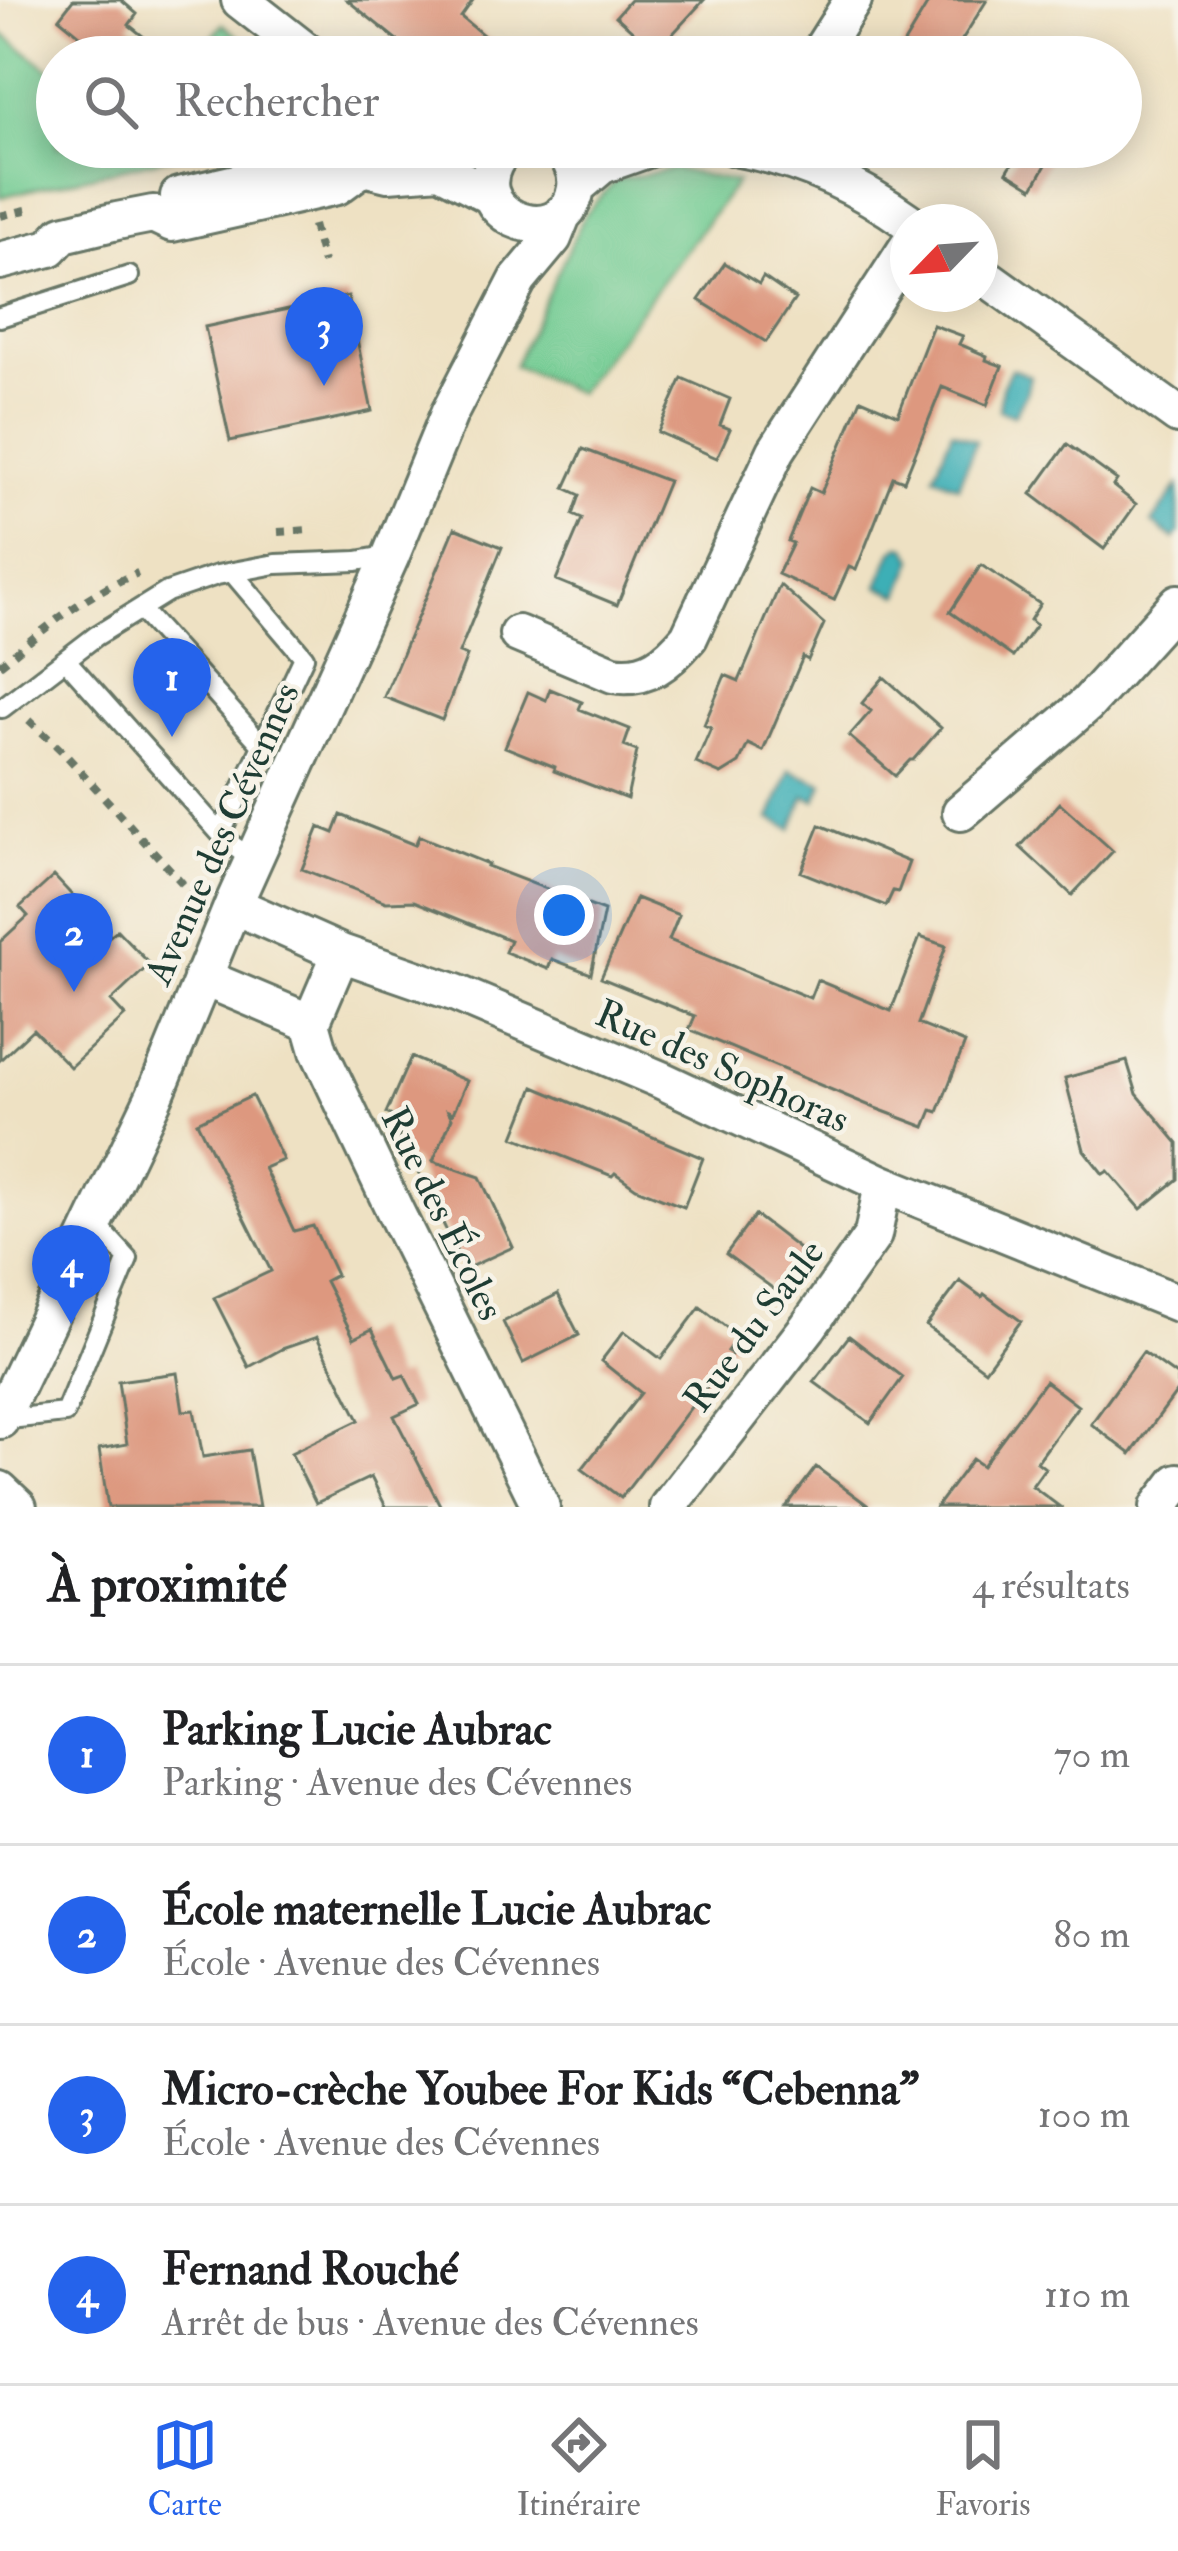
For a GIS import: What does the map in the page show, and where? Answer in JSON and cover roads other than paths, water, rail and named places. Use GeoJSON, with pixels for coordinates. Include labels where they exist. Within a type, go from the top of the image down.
{"type":"FeatureCollection","features":[{"type":"Feature","properties":{"kind":"street"},"geometry":{"type":"LineString","coordinates":[[240,0],[286,36]]}},
{"type":"Feature","properties":{"kind":"street"},"geometry":{"type":"LineString","coordinates":[[830,36],[853,0]]}},
{"type":"Feature","properties":{"kind":"street"},"geometry":{"type":"LineString","coordinates":[[0,261],[50,248],[63,234],[153,214],[172,223],[338,186],[352,168]]}},
{"type":"Feature","properties":{"kind":"street"},"geometry":{"type":"LineString","coordinates":[[380,168],[388,173],[440,169],[529,225],[542,225],[599,168]]}},
{"type":"Feature","properties":{"kind":"street"},"geometry":{"type":"LineString","coordinates":[[492,168],[518,280]]}},
{"type":"Feature","properties":{"kind":"street"},"geometry":{"type":"LineString","coordinates":[[570,200],[572,168]]}},
{"type":"Feature","properties":{"kind":"street"},"geometry":{"type":"LineString","coordinates":[[813,168],[890,209]]}},
{"type":"Feature","properties":{"kind":"street","name":"Avenue des Cévennes"},"geometry":{"type":"LineString","coordinates":[[0,1420],[155,1095],[202,977],[449,414],[518,280],[553,238],[570,200]]}},
{"type":"Feature","properties":{"kind":"street"},"geometry":{"type":"LineString","coordinates":[[0,238],[44,226],[63,234]]}},
{"type":"Feature","properties":{"kind":"street"},"geometry":{"type":"LineString","coordinates":[[518,634],[630,677],[658,668],[674,655],[688,637],[776,451],[890,275]]}},
{"type":"Feature","properties":{"kind":"street"},"geometry":{"type":"LineString","coordinates":[[998,286],[1178,415]]}},
{"type":"Feature","properties":{"kind":"street"},"geometry":{"type":"LineString","coordinates":[[961,812],[1087,704],[1178,603]]}},
{"type":"Feature","properties":{"kind":"street","name":"Rue des Sophoras"},"geometry":{"type":"LineString","coordinates":[[228,918],[456,993],[659,1079],[883,1184],[1178,1303]]}},
{"type":"Feature","properties":{"kind":"street"},"geometry":{"type":"LineString","coordinates":[[202,977],[311,1023],[341,953]]}},
{"type":"Feature","properties":{"kind":"street","name":"Rue des Écoles"},"geometry":{"type":"LineString","coordinates":[[311,1023],[319,1051],[385,1191],[542,1507]]}},
{"type":"Feature","properties":{"kind":"street","name":"Rue du Saule"},"geometry":{"type":"LineString","coordinates":[[668,1507],[808,1327],[873,1234],[883,1184]]}},
{"type":"Feature","properties":{"kind":"street"},"geometry":{"type":"LineString","coordinates":[[1159,1507],[1178,1482]]}},
{"type":"Feature","properties":{"kind":"street"},"geometry":{"type":"LineString","coordinates":[[0,1490],[18,1507]]}},
{"type":"Feature","properties":{"kind":"lane"},"geometry":{"type":"LineString","coordinates":[[0,317],[129,276]]}},
{"type":"Feature","properties":{"kind":"lane"},"geometry":{"type":"LineString","coordinates":[[5,705],[96,636],[167,592],[275,564],[391,555]]}},
{"type":"Feature","properties":{"kind":"lane"},"geometry":{"type":"LineString","coordinates":[[221,833],[304,657],[232,572]]}},
{"type":"Feature","properties":{"kind":"lane"},"geometry":{"type":"LineString","coordinates":[[140,609],[261,744]]}},
{"type":"Feature","properties":{"kind":"lane"},"geometry":{"type":"LineString","coordinates":[[66,661],[228,842],[253,860]]}},
{"type":"Feature","properties":{"kind":"lane"},"geometry":{"type":"LineString","coordinates":[[0,1420],[64,1413],[128,1259],[94,1222]]}},
{"type":"Feature","properties":{"kind":"water"},"geometry":{"type":"Polygon","coordinates":[[[1011,369],[1030,376],[1014,415],[999,410],[1011,369]]]}},
{"type":"Feature","properties":{"kind":"water"},"geometry":{"type":"Polygon","coordinates":[[[952,431],[976,441],[958,486],[934,476],[952,431]]]}},
{"type":"Feature","properties":{"kind":"water"},"geometry":{"type":"Polygon","coordinates":[[[1178,486],[1178,533],[1174,539],[1152,523],[1178,486]]]}},
{"type":"Feature","properties":{"kind":"water"},"geometry":{"type":"Polygon","coordinates":[[[901,546],[914,559],[900,595],[878,586],[893,551],[901,546]]]}},
{"type":"Feature","properties":{"kind":"water"},"geometry":{"type":"Polygon","coordinates":[[[790,770],[823,783],[816,800],[805,796],[792,829],[770,819],[790,770]]]}},
{"type":"Feature","properties":{"kind":"place","name":"Micro-crèche Youbee For Kids “Cebenna”"},"geometry":{"type":"Point","coordinates":[324,386]}},
{"type":"Feature","properties":{"kind":"place","name":"Parking Lucie Aubrac"},"geometry":{"type":"Point","coordinates":[172,737]}},
{"type":"Feature","properties":{"kind":"place","name":"École maternelle Lucie Aubrac"},"geometry":{"type":"Point","coordinates":[74,992]}},
{"type":"Feature","properties":{"kind":"place","name":"Fernand Rouché"},"geometry":{"type":"Point","coordinates":[71,1324]}}]}
